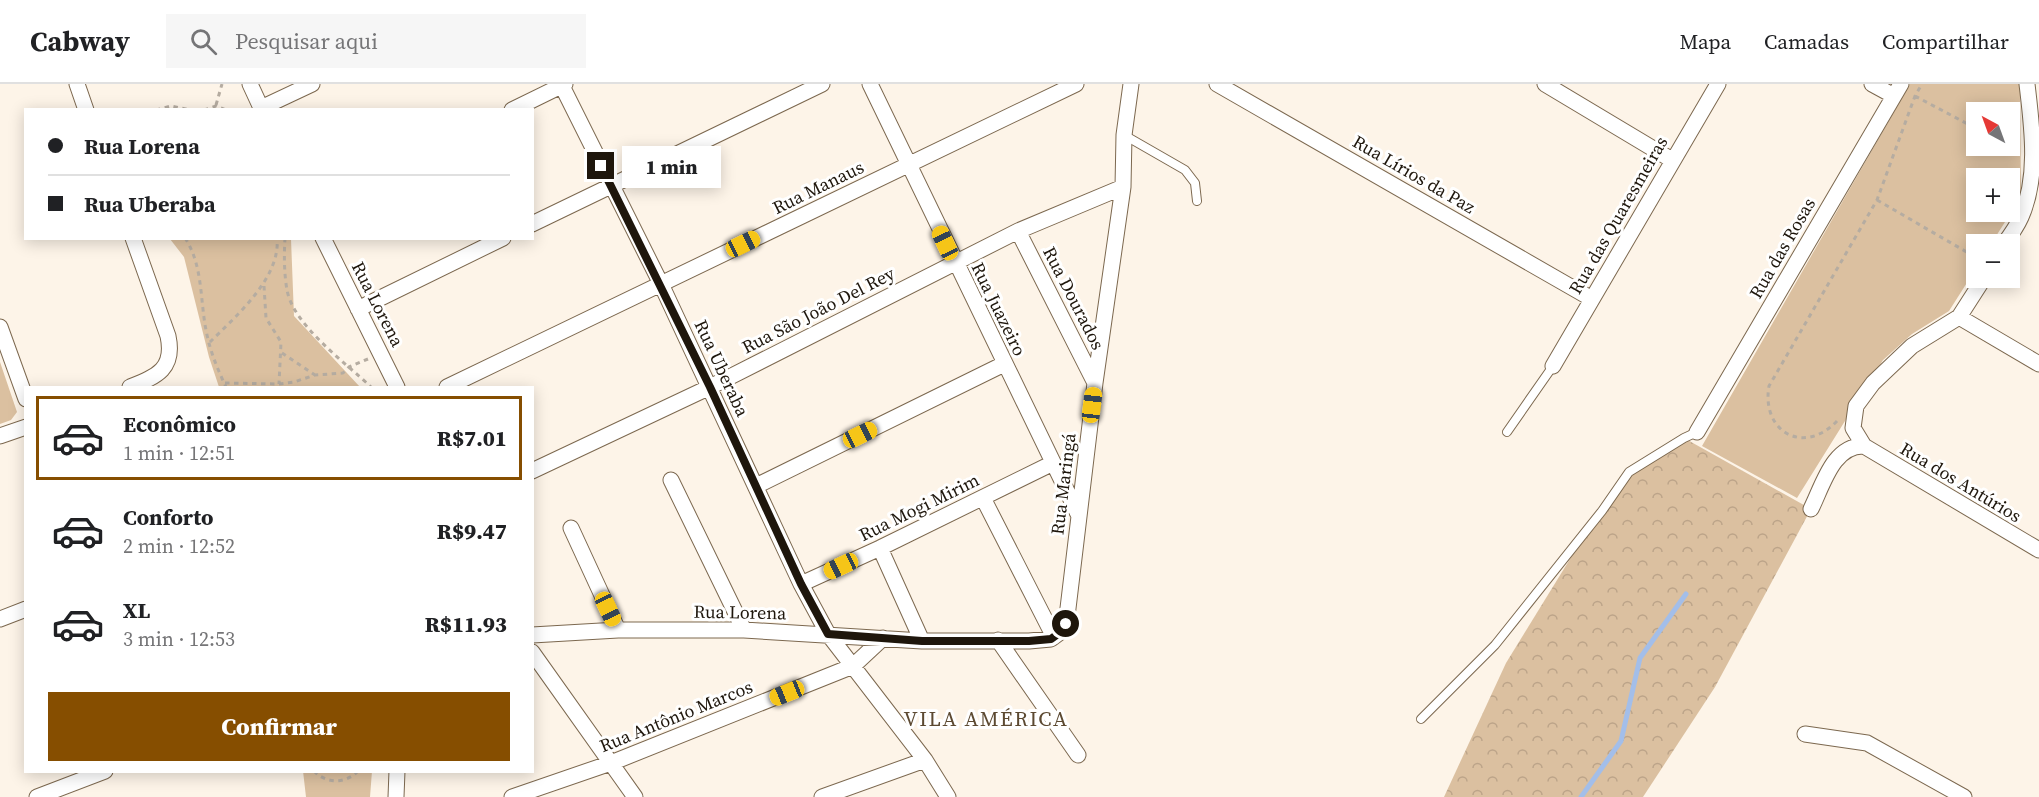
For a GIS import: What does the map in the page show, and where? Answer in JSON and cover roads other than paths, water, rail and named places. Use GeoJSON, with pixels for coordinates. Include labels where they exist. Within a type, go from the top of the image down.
{"type":"FeatureCollection","features":[{"type":"Feature","properties":{"kind":"street"},"geometry":{"type":"LineString","coordinates":[[77,84],[85,108]]}},
{"type":"Feature","properties":{"kind":"street"},"geometry":{"type":"LineString","coordinates":[[250,84],[261,108]]}},
{"type":"Feature","properties":{"kind":"street"},"geometry":{"type":"LineString","coordinates":[[263,108],[312,84]]}},
{"type":"Feature","properties":{"kind":"street"},"geometry":{"type":"LineString","coordinates":[[534,223],[822,84]]}},
{"type":"Feature","properties":{"kind":"street","name":"Rua Juazeiro"},"geometry":{"type":"LineString","coordinates":[[870,84],[1079,516]]}},
{"type":"Feature","properties":{"kind":"street","name":"Rua Manaus"},"geometry":{"type":"LineString","coordinates":[[449,386],[1076,84]]}},
{"type":"Feature","properties":{"kind":"street","name":"Rua Maringá"},"geometry":{"type":"LineString","coordinates":[[1054,637],[1062,631],[1066,624],[1095,383],[1123,188],[1124,135],[1131,84]]}},
{"type":"Feature","properties":{"kind":"street","name":"Rua Lírios da Paz"},"geometry":{"type":"LineString","coordinates":[[1217,84],[1592,299]]}},
{"type":"Feature","properties":{"kind":"street"},"geometry":{"type":"LineString","coordinates":[[1545,84],[1672,160]]}},
{"type":"Feature","properties":{"kind":"street","name":"Rua das Quaresmeiras"},"geometry":{"type":"LineString","coordinates":[[1553,366],[1718,84]]}},
{"type":"Feature","properties":{"kind":"street"},"geometry":{"type":"LineString","coordinates":[[1872,84],[1897,90]]}},
{"type":"Feature","properties":{"kind":"street"},"geometry":{"type":"LineString","coordinates":[[2010,234],[2022,216],[2036,176],[2027,84]]}},
{"type":"Feature","properties":{"kind":"street"},"geometry":{"type":"LineString","coordinates":[[516,108],[563,85]]}},
{"type":"Feature","properties":{"kind":"street","name":"Rua Uberaba"},"geometry":{"type":"LineString","coordinates":[[563,85],[661,284],[801,584],[828,634],[925,760],[948,797]]}},
{"type":"Feature","properties":{"kind":"street","name":"Rua das Rosas"},"geometry":{"type":"LineString","coordinates":[[1696,432],[1897,90]]}},
{"type":"Feature","properties":{"kind":"street","name":"Rua São João Del Rey"},"geometry":{"type":"LineString","coordinates":[[534,470],[710,387],[1018,231],[1123,188]]}},
{"type":"Feature","properties":{"kind":"street","name":"Rua Dourados"},"geometry":{"type":"LineString","coordinates":[[1018,231],[1095,383]]}},
{"type":"Feature","properties":{"kind":"street"},"geometry":{"type":"LineString","coordinates":[[132,386],[159,373],[169,361],[171,350],[134,240]]}},
{"type":"Feature","properties":{"kind":"street","name":"Rua Lorena"},"geometry":{"type":"LineString","coordinates":[[324,240],[396,386]]}},
{"type":"Feature","properties":{"kind":"street"},"geometry":{"type":"LineString","coordinates":[[358,309],[499,240]]}},
{"type":"Feature","properties":{"kind":"street"},"geometry":{"type":"LineString","coordinates":[[1864,446],[1853,428],[1856,406],[1873,383],[1912,346],[1959,317],[1978,288]]}},
{"type":"Feature","properties":{"kind":"street"},"geometry":{"type":"LineString","coordinates":[[1959,317],[2039,364]]}},
{"type":"Feature","properties":{"kind":"street"},"geometry":{"type":"LineString","coordinates":[[0,327],[24,393]]}},
{"type":"Feature","properties":{"kind":"street"},"geometry":{"type":"LineString","coordinates":[[756,486],[1004,364]]}},
{"type":"Feature","properties":{"kind":"street"},"geometry":{"type":"LineString","coordinates":[[0,436],[24,428]]}},
{"type":"Feature","properties":{"kind":"street"},"geometry":{"type":"LineString","coordinates":[[1811,508],[1832,465],[1846,449],[1853,446],[1864,446]]}},
{"type":"Feature","properties":{"kind":"street","name":"Rua dos Antúrios"},"geometry":{"type":"LineString","coordinates":[[1864,446],[2039,550]]}},
{"type":"Feature","properties":{"kind":"street","name":"Rua Mogi Mirim"},"geometry":{"type":"LineString","coordinates":[[801,584],[1053,463]]}},
{"type":"Feature","properties":{"kind":"street"},"geometry":{"type":"LineString","coordinates":[[672,480],[744,630]]}},
{"type":"Feature","properties":{"kind":"street"},"geometry":{"type":"LineString","coordinates":[[983,498],[1054,637]]}},
{"type":"Feature","properties":{"kind":"street"},"geometry":{"type":"LineString","coordinates":[[571,528],[618,630]]}},
{"type":"Feature","properties":{"kind":"street"},"geometry":{"type":"LineString","coordinates":[[880,548],[922,641]]}},
{"type":"Feature","properties":{"kind":"street"},"geometry":{"type":"LineString","coordinates":[[0,619],[24,610]]}},
{"type":"Feature","properties":{"kind":"street","name":"Rua Lorena"},"geometry":{"type":"LineString","coordinates":[[534,635],[618,630],[744,630],[922,641],[1043,640],[1054,637]]}},
{"type":"Feature","properties":{"kind":"street"},"geometry":{"type":"LineString","coordinates":[[853,666],[883,638]]}},
{"type":"Feature","properties":{"kind":"street"},"geometry":{"type":"LineString","coordinates":[[998,640],[1078,755]]}},
{"type":"Feature","properties":{"kind":"street","name":"Rua Antônio Marcos"},"geometry":{"type":"LineString","coordinates":[[512,797],[611,763],[853,666]]}},
{"type":"Feature","properties":{"kind":"street"},"geometry":{"type":"LineString","coordinates":[[537,669],[635,797]]}},
{"type":"Feature","properties":{"kind":"street"},"geometry":{"type":"LineString","coordinates":[[1805,734],[1867,743],[1964,797]]}},
{"type":"Feature","properties":{"kind":"street"},"geometry":{"type":"LineString","coordinates":[[822,797],[925,760]]}},
{"type":"Feature","properties":{"kind":"street"},"geometry":{"type":"LineString","coordinates":[[37,797],[100,773]]}},
{"type":"Feature","properties":{"kind":"street"},"geometry":{"type":"LineString","coordinates":[[396,797],[397,773]]}},
{"type":"Feature","properties":{"kind":"lane"},"geometry":{"type":"LineString","coordinates":[[1124,135],[1185,170],[1195,183],[1197,201]]}},
{"type":"Feature","properties":{"kind":"lane"},"geometry":{"type":"LineString","coordinates":[[1507,432],[1553,366]]}},
{"type":"Feature","properties":{"kind":"lane"},"geometry":{"type":"LineString","coordinates":[[1421,719],[1495,645],[1602,511],[1629,472],[1696,432]]}},
{"type":"Feature","properties":{"kind":"waterway"},"geometry":{"type":"LineString","coordinates":[[1581,797],[1621,741],[1640,658],[1686,594]]}},
{"type":"Feature","properties":{"kind":"district","name":"VILA AMÉRICA"},"geometry":{"type":"Point","coordinates":[986,718]}}]}
